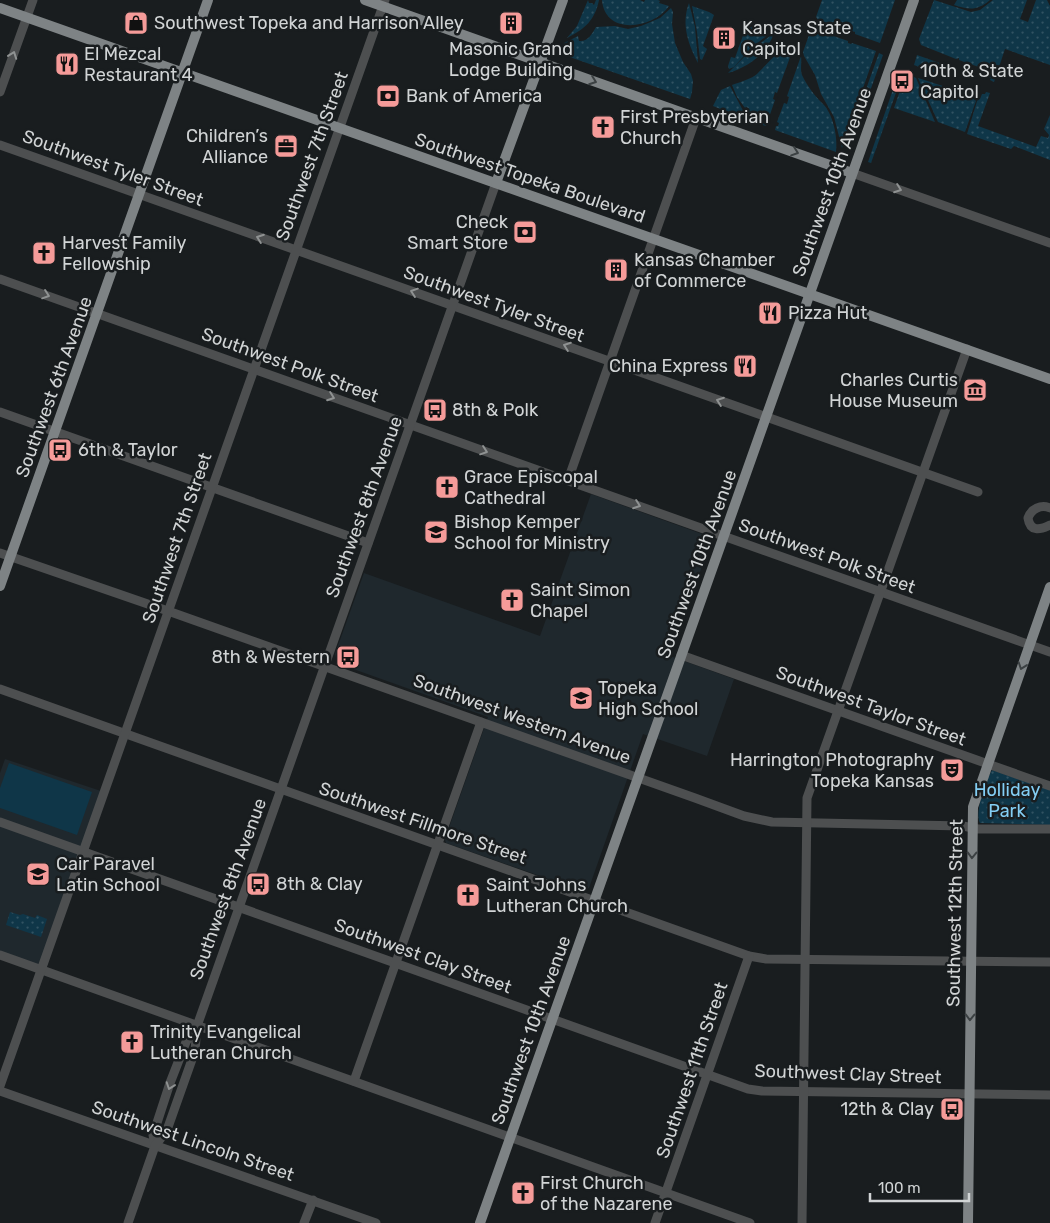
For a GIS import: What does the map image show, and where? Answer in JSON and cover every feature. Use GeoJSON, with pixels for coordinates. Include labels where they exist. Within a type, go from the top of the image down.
{"type":"FeatureCollection","features":[{"type":"Feature","properties":{"kind":"main road","name":"Southwest 6th Avenue"},"geometry":{"type":"LineString","coordinates":[[0,586],[208,0]]}},
{"type":"Feature","properties":{"kind":"main road"},"geometry":{"type":"LineString","coordinates":[[365,0],[384,3],[540,62],[852,172]]}},
{"type":"Feature","properties":{"kind":"main road","name":"Southwest 8th Avenue"},"geometry":{"type":"LineString","coordinates":[[496,183],[563,0]]}},
{"type":"Feature","properties":{"kind":"main road","name":"Southwest 10th Avenue"},"geometry":{"type":"LineString","coordinates":[[480,1223],[914,0]]}},
{"type":"Feature","properties":{"kind":"main road","name":"Southwest Topeka Boulevard"},"geometry":{"type":"LineString","coordinates":[[0,8],[1050,379]]}},
{"type":"Feature","properties":{"kind":"main road","name":"Southwest 12th Street"},"geometry":{"type":"LineString","coordinates":[[968,1223],[973,807],[1050,586]]}},
{"type":"Feature","properties":{"kind":"street"},"geometry":{"type":"LineString","coordinates":[[0,92],[33,0]]}},
{"type":"Feature","properties":{"kind":"street","name":"Southwest 7th Street"},"geometry":{"type":"LineString","coordinates":[[0,1086],[384,3]]}},
{"type":"Feature","properties":{"kind":"street"},"geometry":{"type":"LineString","coordinates":[[568,480],[696,118]]}},
{"type":"Feature","properties":{"kind":"street","name":"Southwest Tyler Street"},"geometry":{"type":"LineString","coordinates":[[0,145],[978,492]]}},
{"type":"Feature","properties":{"kind":"street"},"geometry":{"type":"LineString","coordinates":[[852,172],[1050,243]]}},
{"type":"Feature","properties":{"kind":"street","name":"Southwest 8th Avenue"},"geometry":{"type":"LineString","coordinates":[[128,1223],[155,1146],[153,1135],[170,1083],[186,1042],[197,1026],[496,183]]}},
{"type":"Feature","properties":{"kind":"street","name":"Southwest Polk Street"},"geometry":{"type":"LineString","coordinates":[[0,279],[1050,652]]}},
{"type":"Feature","properties":{"kind":"street"},"geometry":{"type":"LineString","coordinates":[[802,1223],[807,804],[809,792],[967,350]]}},
{"type":"Feature","properties":{"kind":"street"},"geometry":{"type":"LineString","coordinates":[[0,412],[368,543]]}},
{"type":"Feature","properties":{"kind":"street"},"geometry":{"type":"LineString","coordinates":[[1050,508],[1042,506],[1034,510],[1028,518],[1030,525],[1035,529],[1042,529],[1050,525]]}},
{"type":"Feature","properties":{"kind":"street","name":"Southwest Western Avenue"},"geometry":{"type":"LineString","coordinates":[[0,552],[753,818],[772,822],[1050,829]]}},
{"type":"Feature","properties":{"kind":"street","name":"Southwest Taylor Street"},"geometry":{"type":"LineString","coordinates":[[681,655],[1050,786]]}},
{"type":"Feature","properties":{"kind":"street","name":"Southwest Fillmore Street"},"geometry":{"type":"LineString","coordinates":[[0,689],[124,735],[749,956],[766,959],[1050,962]]}},
{"type":"Feature","properties":{"kind":"street"},"geometry":{"type":"LineString","coordinates":[[354,1081],[481,722]]}},
{"type":"Feature","properties":{"kind":"street","name":"Southwest Clay Street"},"geometry":{"type":"LineString","coordinates":[[0,822],[552,1020],[756,1090],[1050,1095]]}},
{"type":"Feature","properties":{"kind":"street"},"geometry":{"type":"LineString","coordinates":[[0,955],[750,1223]]}},
{"type":"Feature","properties":{"kind":"street","name":"Southwest 11th Street"},"geometry":{"type":"LineString","coordinates":[[655,1223],[749,956]]}},
{"type":"Feature","properties":{"kind":"street","name":"Southwest Lincoln Street"},"geometry":{"type":"LineString","coordinates":[[0,1091],[376,1223]]}},
{"type":"Feature","properties":{"kind":"street"},"geometry":{"type":"LineString","coordinates":[[304,1223],[313,1200]]}},
{"type":"Feature","properties":{"kind":"shaded area","name":"Topeka High School"},"geometry":{"type":"Polygon","coordinates":[[[591,494],[702,534],[708,539],[710,544],[670,656],[734,679],[707,756],[643,734],[589,888],[583,891],[446,843],[445,839],[488,717],[342,665],[337,662],[335,654],[364,573],[540,636],[591,494]]]}},
{"type":"Feature","properties":{"kind":"shaded area","name":"Cair Paravel Latin School"},"geometry":{"type":"Polygon","coordinates":[[[5,759],[104,792],[41,970],[0,956],[0,773],[5,759]]]}},
{"type":"Feature","properties":{"kind":"green space"},"geometry":{"type":"Polygon","coordinates":[[[588,0],[589,3],[594,5],[596,0],[599,0],[595,13],[584,27],[567,38],[577,26],[588,0]]]}},
{"type":"Feature","properties":{"kind":"green space"},"geometry":{"type":"Polygon","coordinates":[[[602,0],[640,0],[644,2],[645,0],[658,0],[660,1],[659,3],[669,6],[662,14],[652,20],[642,24],[631,25],[620,24],[611,19],[605,12],[602,0]]]}},
{"type":"Feature","properties":{"kind":"green space"},"geometry":{"type":"Polygon","coordinates":[[[822,0],[895,0],[880,43],[855,34],[855,32],[852,31],[851,33],[819,21],[816,17],[822,0]]]}},
{"type":"Feature","properties":{"kind":"green space"},"geometry":{"type":"Polygon","coordinates":[[[934,0],[971,12],[980,10],[993,0],[1027,0],[1020,19],[1028,22],[1036,0],[1047,0],[1050,6],[1050,65],[1005,49],[994,82],[988,77],[990,71],[921,45],[919,39],[934,0]]]}},
{"type":"Feature","properties":{"kind":"green space"},"geometry":{"type":"Polygon","coordinates":[[[957,0],[990,0],[977,8],[969,9],[954,5],[957,0]]]}},
{"type":"Feature","properties":{"kind":"green space"},"geometry":{"type":"Polygon","coordinates":[[[689,3],[695,27],[698,63],[691,49],[687,34],[686,19],[689,3]]]}},
{"type":"Feature","properties":{"kind":"green space"},"geometry":{"type":"Polygon","coordinates":[[[692,6],[714,15],[703,46],[707,49],[702,60],[700,59],[692,6]]]}},
{"type":"Feature","properties":{"kind":"green space"},"geometry":{"type":"Polygon","coordinates":[[[671,8],[673,12],[672,24],[675,43],[693,81],[690,99],[561,54],[564,43],[578,36],[579,41],[585,40],[596,27],[615,26],[628,29],[641,26],[660,18],[671,8]]]}},
{"type":"Feature","properties":{"kind":"green space"},"geometry":{"type":"Polygon","coordinates":[[[746,27],[770,33],[750,49],[734,67],[729,69],[731,57],[735,58],[746,27]]]}},
{"type":"Feature","properties":{"kind":"green space"},"geometry":{"type":"Polygon","coordinates":[[[816,30],[848,41],[848,43],[876,51],[842,148],[834,117],[821,94],[815,75],[803,52],[810,32],[816,30]]]}},
{"type":"Feature","properties":{"kind":"green space"},"geometry":{"type":"Polygon","coordinates":[[[774,33],[771,41],[756,59],[728,73],[751,50],[774,33]]]}},
{"type":"Feature","properties":{"kind":"green space"},"geometry":{"type":"Polygon","coordinates":[[[787,47],[793,49],[777,93],[775,92],[773,99],[775,100],[766,126],[751,121],[747,107],[745,108],[737,97],[732,85],[755,76],[787,47]]]}},
{"type":"Feature","properties":{"kind":"green space"},"geometry":{"type":"Polygon","coordinates":[[[879,53],[883,55],[851,144],[847,142],[879,53]]]}},
{"type":"Feature","properties":{"kind":"green space"},"geometry":{"type":"Polygon","coordinates":[[[917,55],[951,67],[950,69],[947,68],[946,77],[914,65],[917,55]]]}},
{"type":"Feature","properties":{"kind":"green space"},"geometry":{"type":"Polygon","coordinates":[[[801,56],[802,75],[811,90],[826,107],[832,119],[836,152],[775,130],[779,123],[777,122],[784,103],[787,104],[789,97],[787,96],[801,56]]]}},
{"type":"Feature","properties":{"kind":"green space"},"geometry":{"type":"Polygon","coordinates":[[[899,72],[903,73],[871,163],[868,162],[899,72]]]}},
{"type":"Feature","properties":{"kind":"green space"},"geometry":{"type":"Polygon","coordinates":[[[910,75],[916,78],[935,122],[894,108],[904,79],[910,75]]]}},
{"type":"Feature","properties":{"kind":"green space"},"geometry":{"type":"Polygon","coordinates":[[[918,78],[946,87],[948,90],[949,88],[977,98],[965,132],[938,122],[918,78]]]}},
{"type":"Feature","properties":{"kind":"green space"},"geometry":{"type":"Polygon","coordinates":[[[730,86],[748,120],[713,106],[721,90],[730,86]]]}},
{"type":"Feature","properties":{"kind":"green space"},"geometry":{"type":"Polygon","coordinates":[[[990,93],[978,126],[1036,147],[1041,136],[1048,138],[1049,135],[1044,129],[1050,115],[1050,160],[1014,146],[1011,149],[967,134],[978,98],[980,99],[982,94],[990,93]]]}},
{"type":"Feature","properties":{"kind":"green space"},"geometry":{"type":"Polygon","coordinates":[[[9,763],[92,792],[77,835],[0,808],[0,788],[9,763]]]}},
{"type":"Feature","properties":{"kind":"green space","name":"Holliday Park"},"geometry":{"type":"Polygon","coordinates":[[[992,770],[1050,790],[1050,825],[980,823],[978,812],[984,789],[992,770]]]}},
{"type":"Feature","properties":{"kind":"green space"},"geometry":{"type":"Polygon","coordinates":[[[10,912],[35,918],[37,915],[47,919],[41,937],[6,925],[10,912]]]}},
{"type":"Feature","properties":{"kind":"place","name":"Southwest Topeka and Harrison Alley"},"geometry":{"type":"Point","coordinates":[136,23]}},
{"type":"Feature","properties":{"kind":"place","name":"Masonic Grand Lodge Building"},"geometry":{"type":"Point","coordinates":[511,23]}},
{"type":"Feature","properties":{"kind":"place","name":"Kansas State Capitol"},"geometry":{"type":"Point","coordinates":[724,38]}},
{"type":"Feature","properties":{"kind":"place","name":"El Mezcal Restaurant 4"},"geometry":{"type":"Point","coordinates":[67,64]}},
{"type":"Feature","properties":{"kind":"place","name":"10th & State Capitol"},"geometry":{"type":"Point","coordinates":[902,81]}},
{"type":"Feature","properties":{"kind":"place","name":"Bank of America"},"geometry":{"type":"Point","coordinates":[388,96]}},
{"type":"Feature","properties":{"kind":"place","name":"First Presbyterian Church"},"geometry":{"type":"Point","coordinates":[603,127]}},
{"type":"Feature","properties":{"kind":"place","name":"Children’s Alliance"},"geometry":{"type":"Point","coordinates":[286,146]}},
{"type":"Feature","properties":{"kind":"place","name":"Check Smart Store"},"geometry":{"type":"Point","coordinates":[525,232]}},
{"type":"Feature","properties":{"kind":"place","name":"Harvest Family Fellowship"},"geometry":{"type":"Point","coordinates":[44,253]}},
{"type":"Feature","properties":{"kind":"place","name":"Kansas Chamber of Commerce"},"geometry":{"type":"Point","coordinates":[616,270]}},
{"type":"Feature","properties":{"kind":"place","name":"Pizza Hut"},"geometry":{"type":"Point","coordinates":[770,313]}},
{"type":"Feature","properties":{"kind":"place","name":"China Express"},"geometry":{"type":"Point","coordinates":[745,366]}},
{"type":"Feature","properties":{"kind":"place","name":"Charles Curtis House Museum"},"geometry":{"type":"Point","coordinates":[975,390]}},
{"type":"Feature","properties":{"kind":"place","name":"8th & Polk"},"geometry":{"type":"Point","coordinates":[435,410]}},
{"type":"Feature","properties":{"kind":"place","name":"6th & Taylor"},"geometry":{"type":"Point","coordinates":[60,450]}},
{"type":"Feature","properties":{"kind":"place","name":"Grace Episcopal Cathedral"},"geometry":{"type":"Point","coordinates":[447,487]}},
{"type":"Feature","properties":{"kind":"place","name":"Bishop Kemper School for Ministry"},"geometry":{"type":"Point","coordinates":[436,532]}},
{"type":"Feature","properties":{"kind":"place","name":"Saint Simon Chapel"},"geometry":{"type":"Point","coordinates":[512,600]}},
{"type":"Feature","properties":{"kind":"place","name":"8th & Western"},"geometry":{"type":"Point","coordinates":[348,657]}},
{"type":"Feature","properties":{"kind":"place","name":"Topeka High School"},"geometry":{"type":"Point","coordinates":[581,698]}},
{"type":"Feature","properties":{"kind":"place","name":"Harrington Photography Topeka Kansas"},"geometry":{"type":"Point","coordinates":[952,770]}},
{"type":"Feature","properties":{"kind":"place","name":"Cair Paravel Latin School"},"geometry":{"type":"Point","coordinates":[38,874]}},
{"type":"Feature","properties":{"kind":"place","name":"8th & Clay"},"geometry":{"type":"Point","coordinates":[258,884]}},
{"type":"Feature","properties":{"kind":"place","name":"Saint Johns Lutheran Church"},"geometry":{"type":"Point","coordinates":[468,895]}},
{"type":"Feature","properties":{"kind":"place","name":"Trinity Evangelical Lutheran Church"},"geometry":{"type":"Point","coordinates":[132,1042]}},
{"type":"Feature","properties":{"kind":"place","name":"12th & Clay"},"geometry":{"type":"Point","coordinates":[952,1109]}},
{"type":"Feature","properties":{"kind":"place","name":"First Church of the Nazarene"},"geometry":{"type":"Point","coordinates":[523,1193]}}]}
